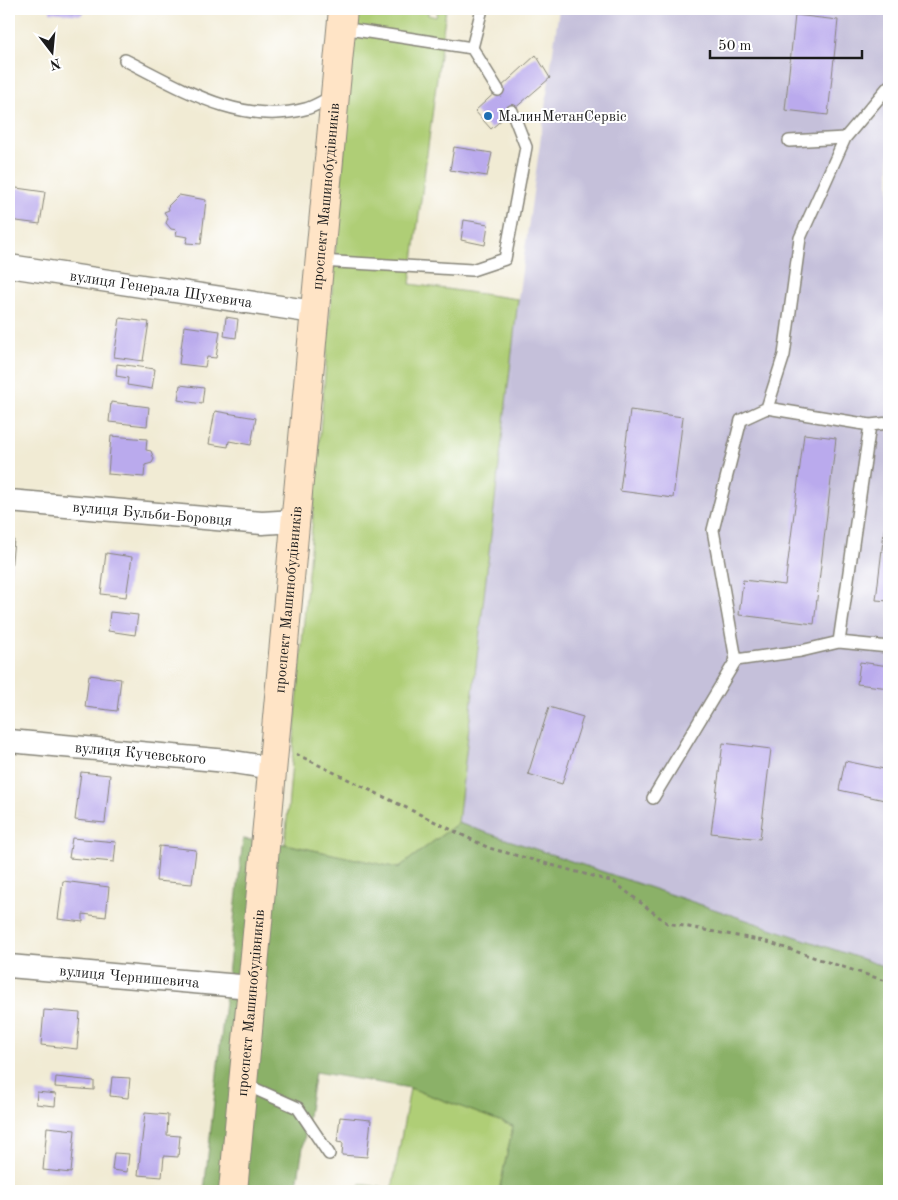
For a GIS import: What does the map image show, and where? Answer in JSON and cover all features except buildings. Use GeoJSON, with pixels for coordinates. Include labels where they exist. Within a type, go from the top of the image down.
{"type":"FeatureCollection","features":[{"type":"Feature","properties":{"kind":"street","name":"проспект Машинобудівників"},"geometry":{"type":"LineString","coordinates":[[233,1191],[343,18]]}},
{"type":"Feature","properties":{"kind":"street","name":"вулиця Генерала Шухевича"},"geometry":{"type":"LineString","coordinates":[[9,266],[314,312]]}},
{"type":"Feature","properties":{"kind":"street","name":"вулиця Бульби-Боровця"},"geometry":{"type":"LineString","coordinates":[[9,501],[262,523],[295,521]]}},
{"type":"Feature","properties":{"kind":"street","name":"вулиця Кучевського"},"geometry":{"type":"LineString","coordinates":[[9,741],[227,761],[273,756]]}},
{"type":"Feature","properties":{"kind":"street","name":"вулиця Чернишевича"},"geometry":{"type":"LineString","coordinates":[[9,966],[251,987]]}},
{"type":"Feature","properties":{"kind":"lane"},"geometry":{"type":"LineString","coordinates":[[472,48],[482,9]]}},
{"type":"Feature","properties":{"kind":"lane"},"geometry":{"type":"LineString","coordinates":[[343,18],[472,48],[498,90]]}},
{"type":"Feature","properties":{"kind":"lane"},"geometry":{"type":"LineString","coordinates":[[125,60],[209,102],[266,115],[306,109],[336,94]]}},
{"type":"Feature","properties":{"kind":"lane"},"geometry":{"type":"LineString","coordinates":[[767,408],[784,355],[800,238],[845,138],[889,86]]}},
{"type":"Feature","properties":{"kind":"lane"},"geometry":{"type":"LineString","coordinates":[[320,261],[472,270],[505,259],[526,147],[512,111]]}},
{"type":"Feature","properties":{"kind":"lane"},"geometry":{"type":"LineString","coordinates":[[789,141],[845,138]]}},
{"type":"Feature","properties":{"kind":"lane"},"geometry":{"type":"LineString","coordinates":[[652,798],[736,660],[713,530],[741,420],[767,408],[870,425],[889,423]]}},
{"type":"Feature","properties":{"kind":"lane"},"geometry":{"type":"LineString","coordinates":[[840,642],[870,425]]}},
{"type":"Feature","properties":{"kind":"lane"},"geometry":{"type":"LineString","coordinates":[[736,660],[801,651],[840,642],[889,647]]}},
{"type":"Feature","properties":{"kind":"lane"},"geometry":{"type":"LineString","coordinates":[[242,1083],[298,1108],[330,1154]]}},
{"type":"Feature","properties":{"kind":"path"},"geometry":{"type":"LineString","coordinates":[[273,756],[489,848],[614,882],[667,923],[764,941],[889,982]]}},
{"type":"Feature","properties":{"kind":"shaded area"},"geometry":{"type":"Polygon","coordinates":[[[559,9],[889,9],[889,968],[458,823],[518,299],[559,9]]]}},
{"type":"Feature","properties":{"kind":"green space"},"geometry":{"type":"Polygon","coordinates":[[[356,9],[428,9],[428,15],[436,17],[438,9],[446,9],[410,284],[518,299],[458,823],[398,868],[285,844],[356,9]]]}},
{"type":"Feature","properties":{"kind":"green space"},"geometry":{"type":"Polygon","coordinates":[[[458,823],[889,968],[889,1191],[499,1191],[513,1126],[410,1088],[315,1072],[296,1191],[204,1191],[243,839],[285,844],[398,868],[458,823]]]}},
{"type":"Feature","properties":{"kind":"green space"},"geometry":{"type":"Polygon","coordinates":[[[410,1088],[513,1126],[499,1191],[359,1191],[361,1184],[392,1189],[410,1088]]]}},
{"type":"Feature","properties":{"kind":"place","name":"МалинМетанСервіс"},"geometry":{"type":"Point","coordinates":[488,116]}}]}
